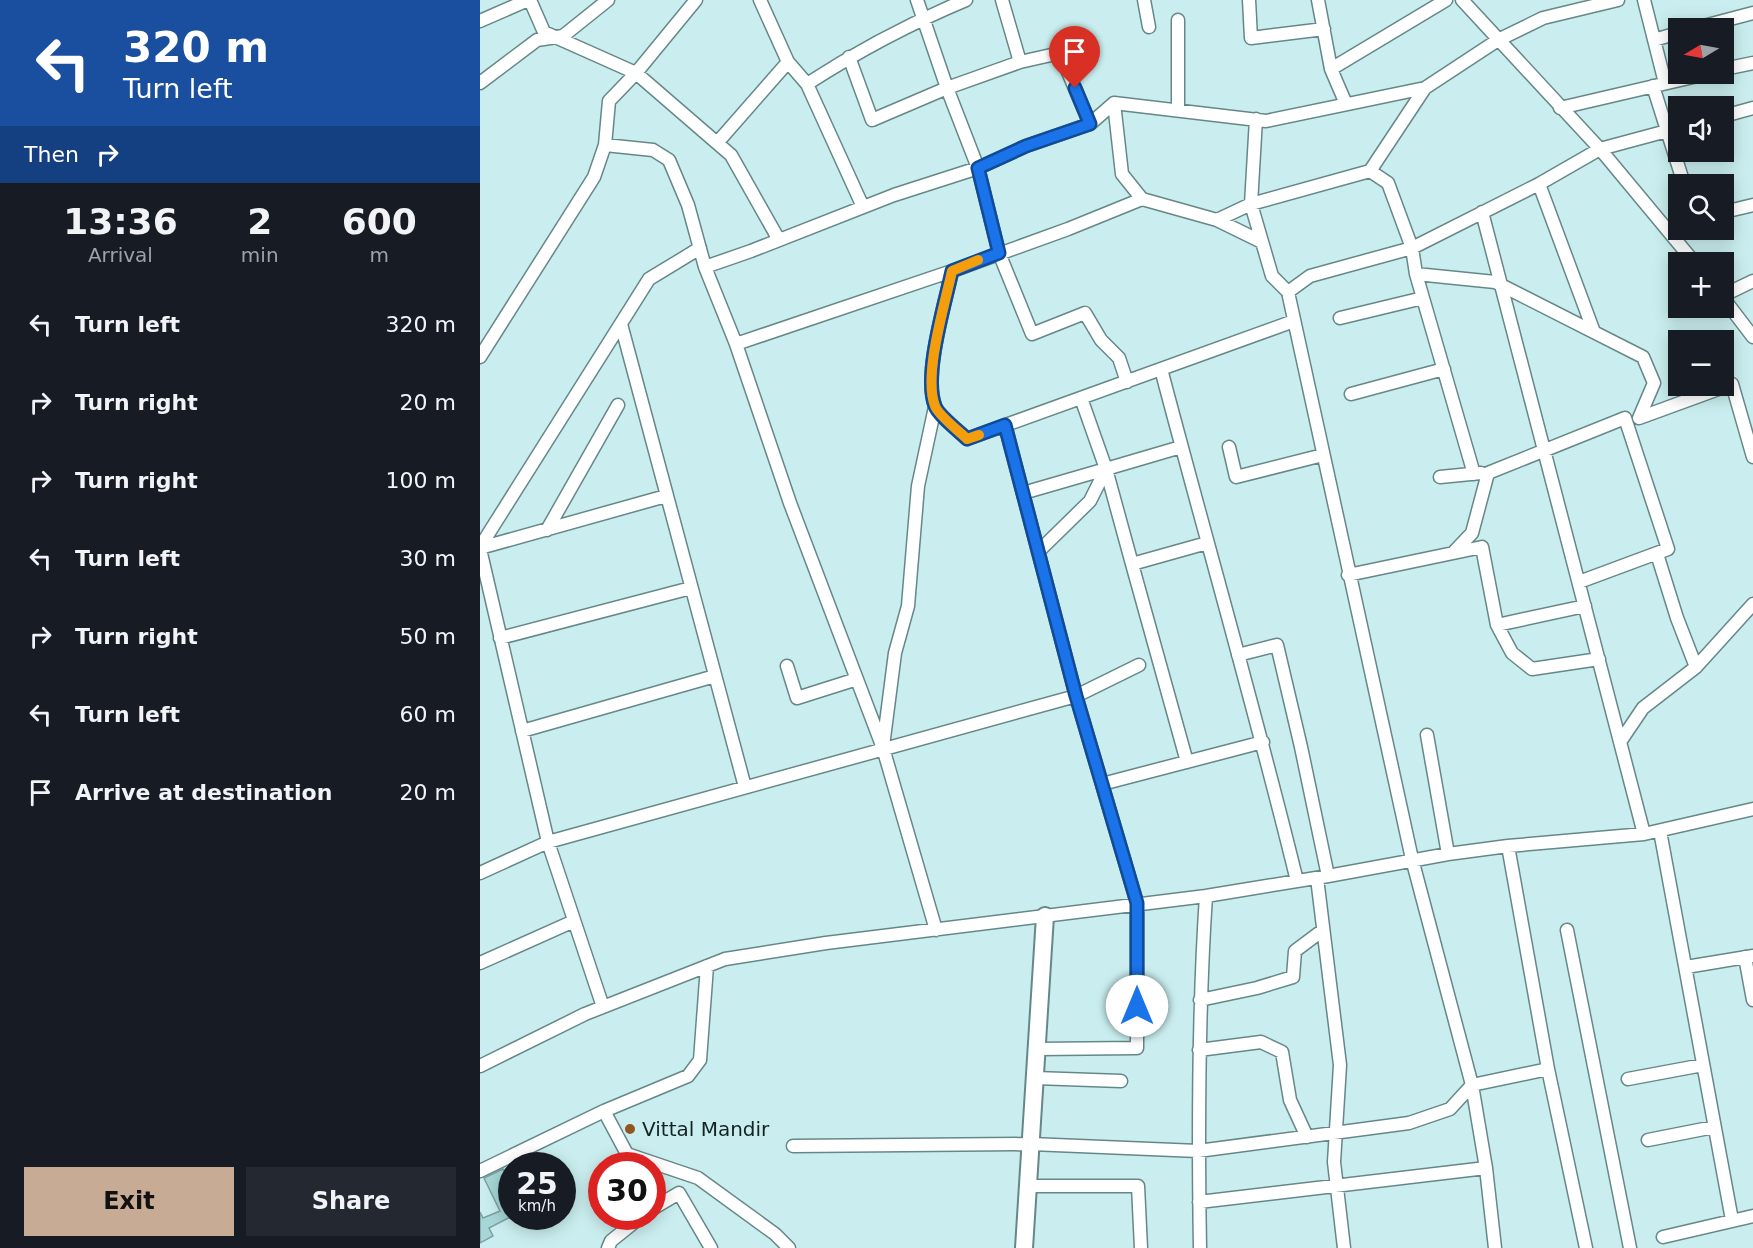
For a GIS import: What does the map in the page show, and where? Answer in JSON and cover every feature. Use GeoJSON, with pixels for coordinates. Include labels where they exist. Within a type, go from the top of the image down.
{"type":"FeatureCollection","features":[{"type":"Feature","properties":{"kind":"street"},"geometry":{"type":"LineString","coordinates":[[480,21],[529,0],[544,32],[636,73],[731,154],[778,240]]}},
{"type":"Feature","properties":{"kind":"street"},"geometry":{"type":"LineString","coordinates":[[480,83],[537,40],[563,36],[608,0]]}},
{"type":"Feature","properties":{"kind":"street"},"geometry":{"type":"LineString","coordinates":[[480,357],[594,177],[605,145],[609,101],[636,73],[696,0]]}},
{"type":"Feature","properties":{"kind":"street"},"geometry":{"type":"LineString","coordinates":[[760,0],[788,62],[807,84],[863,207]]}},
{"type":"Feature","properties":{"kind":"street"},"geometry":{"type":"LineString","coordinates":[[917,0],[947,88],[978,168],[999,253],[1032,334],[1085,313],[1101,340],[1119,358],[1127,382]]}},
{"type":"Feature","properties":{"kind":"street"},"geometry":{"type":"LineString","coordinates":[[807,84],[849,57],[966,0]]}},
{"type":"Feature","properties":{"kind":"street"},"geometry":{"type":"LineString","coordinates":[[1002,0],[1020,62]]}},
{"type":"Feature","properties":{"kind":"street"},"geometry":{"type":"LineString","coordinates":[[1144,0],[1149,27]]}},
{"type":"Feature","properties":{"kind":"street"},"geometry":{"type":"LineString","coordinates":[[1249,0],[1251,38],[1324,29]]}},
{"type":"Feature","properties":{"kind":"street"},"geometry":{"type":"LineString","coordinates":[[1318,0],[1331,69],[1346,104]]}},
{"type":"Feature","properties":{"kind":"street"},"geometry":{"type":"LineString","coordinates":[[1331,69],[1446,0]]}},
{"type":"Feature","properties":{"kind":"street"},"geometry":{"type":"LineString","coordinates":[[1462,0],[1600,149],[1686,252]]}},
{"type":"Feature","properties":{"kind":"street"},"geometry":{"type":"LineString","coordinates":[[705,267],[894,195],[978,168],[1026,146],[1090,124],[1114,103],[1266,121],[1425,88],[1498,40],[1543,18],[1618,0]]}},
{"type":"Feature","properties":{"kind":"street"},"geometry":{"type":"LineString","coordinates":[[1644,0],[1654,40],[1659,84],[1668,116]]}},
{"type":"Feature","properties":{"kind":"street"},"geometry":{"type":"LineString","coordinates":[[1734,18],[1753,13]]}},
{"type":"Feature","properties":{"kind":"street"},"geometry":{"type":"LineString","coordinates":[[1178,20],[1178,110]]}},
{"type":"Feature","properties":{"kind":"street"},"geometry":{"type":"LineString","coordinates":[[1654,40],[1668,36]]}},
{"type":"Feature","properties":{"kind":"street"},"geometry":{"type":"LineString","coordinates":[[849,57],[872,120],[947,88],[1020,62],[1060,53],[1090,124]]}},
{"type":"Feature","properties":{"kind":"street"},"geometry":{"type":"LineString","coordinates":[[717,143],[788,62]]}},
{"type":"Feature","properties":{"kind":"street"},"geometry":{"type":"LineString","coordinates":[[1734,67],[1753,63]]}},
{"type":"Feature","properties":{"kind":"street"},"geometry":{"type":"LineString","coordinates":[[1560,108],[1668,82]]}},
{"type":"Feature","properties":{"kind":"street"},"geometry":{"type":"LineString","coordinates":[[1217,220],[1251,204],[1370,171],[1425,88]]}},
{"type":"Feature","properties":{"kind":"street"},"geometry":{"type":"LineString","coordinates":[[1114,103],[1122,174],[1142,199],[1217,220],[1262,242]]}},
{"type":"Feature","properties":{"kind":"street"},"geometry":{"type":"LineString","coordinates":[[1734,113],[1753,108]]}},
{"type":"Feature","properties":{"kind":"street"},"geometry":{"type":"LineString","coordinates":[[1256,119],[1251,204],[1272,276],[1288,292],[1412,859],[1472,1085],[1486,1168],[1495,1248]]}},
{"type":"Feature","properties":{"kind":"street"},"geometry":{"type":"LineString","coordinates":[[1288,292],[1310,276],[1412,248],[1539,184],[1600,149],[1668,131]]}},
{"type":"Feature","properties":{"kind":"street"},"geometry":{"type":"LineString","coordinates":[[605,145],[653,150],[669,160],[688,205],[705,267],[736,344],[790,503],[883,748],[936,930]]}},
{"type":"Feature","properties":{"kind":"street"},"geometry":{"type":"LineString","coordinates":[[1370,171],[1388,183],[1412,248],[1416,274],[1474,474]]}},
{"type":"Feature","properties":{"kind":"street"},"geometry":{"type":"LineString","coordinates":[[1539,184],[1594,332]]}},
{"type":"Feature","properties":{"kind":"street"},"geometry":{"type":"LineString","coordinates":[[736,344],[952,271],[1068,229],[1142,199]]}},
{"type":"Feature","properties":{"kind":"street"},"geometry":{"type":"LineString","coordinates":[[1734,210],[1753,205]]}},
{"type":"Feature","properties":{"kind":"street"},"geometry":{"type":"LineString","coordinates":[[1482,212],[1644,834]]}},
{"type":"Feature","properties":{"kind":"street"},"geometry":{"type":"LineString","coordinates":[[603,1007],[548,842],[480,548],[649,279],[700,248]]}},
{"type":"Feature","properties":{"kind":"street"},"geometry":{"type":"LineString","coordinates":[[883,748],[895,653],[909,606],[918,486],[935,407],[932,387],[933,362],[952,271]]}},
{"type":"Feature","properties":{"kind":"street"},"geometry":{"type":"LineString","coordinates":[[1416,274],[1495,282],[1643,357],[1654,383],[1639,418],[1732,384],[1753,457]]}},
{"type":"Feature","properties":{"kind":"street"},"geometry":{"type":"LineString","coordinates":[[1734,291],[1753,281]]}},
{"type":"Feature","properties":{"kind":"street"},"geometry":{"type":"LineString","coordinates":[[1340,318],[1423,298]]}},
{"type":"Feature","properties":{"kind":"street"},"geometry":{"type":"LineString","coordinates":[[1734,311],[1753,337]]}},
{"type":"Feature","properties":{"kind":"street"},"geometry":{"type":"LineString","coordinates":[[935,407],[967,439],[1294,321]]}},
{"type":"Feature","properties":{"kind":"street"},"geometry":{"type":"LineString","coordinates":[[621,324],[745,787]]}},
{"type":"Feature","properties":{"kind":"street"},"geometry":{"type":"LineString","coordinates":[[1161,369],[1263,742],[1297,881]]}},
{"type":"Feature","properties":{"kind":"street"},"geometry":{"type":"LineString","coordinates":[[1351,394],[1444,369]]}},
{"type":"Feature","properties":{"kind":"street"},"geometry":{"type":"LineString","coordinates":[[1081,398],[1106,469],[1187,762]]}},
{"type":"Feature","properties":{"kind":"street"},"geometry":{"type":"LineString","coordinates":[[547,530],[618,405]]}},
{"type":"Feature","properties":{"kind":"street"},"geometry":{"type":"LineString","coordinates":[[1440,477],[1488,472],[1625,418],[1668,549],[1579,582]]}},
{"type":"Feature","properties":{"kind":"street"},"geometry":{"type":"LineString","coordinates":[[1005,425],[1076,696],[1137,903],[1137,1048],[1037,1049]]}},
{"type":"Feature","properties":{"kind":"street"},"geometry":{"type":"LineString","coordinates":[[1023,494],[1181,447]]}},
{"type":"Feature","properties":{"kind":"street"},"geometry":{"type":"LineString","coordinates":[[1229,447],[1236,477],[1323,455]]}},
{"type":"Feature","properties":{"kind":"street"},"geometry":{"type":"LineString","coordinates":[[1038,552],[1090,501],[1106,469]]}},
{"type":"Feature","properties":{"kind":"street"},"geometry":{"type":"LineString","coordinates":[[1454,552],[1472,532],[1488,472]]}},
{"type":"Feature","properties":{"kind":"street"},"geometry":{"type":"LineString","coordinates":[[480,548],[666,496]]}},
{"type":"Feature","properties":{"kind":"street"},"geometry":{"type":"LineString","coordinates":[[1132,564],[1207,543]]}},
{"type":"Feature","properties":{"kind":"street"},"geometry":{"type":"LineString","coordinates":[[1348,574],[1482,547],[1497,625],[1512,653],[1532,669],[1599,659]]}},
{"type":"Feature","properties":{"kind":"street"},"geometry":{"type":"LineString","coordinates":[[1657,554],[1677,618],[1696,667]]}},
{"type":"Feature","properties":{"kind":"street"},"geometry":{"type":"LineString","coordinates":[[500,638],[691,588]]}},
{"type":"Feature","properties":{"kind":"street"},"geometry":{"type":"LineString","coordinates":[[1620,742],[1643,708],[1696,667],[1753,604]]}},
{"type":"Feature","properties":{"kind":"street"},"geometry":{"type":"LineString","coordinates":[[1497,625],[1585,606]]}},
{"type":"Feature","properties":{"kind":"street"},"geometry":{"type":"LineString","coordinates":[[1238,656],[1277,645],[1301,747],[1322,877],[1323,930],[1340,1065],[1334,1162],[1344,1248]]}},
{"type":"Feature","properties":{"kind":"street"},"geometry":{"type":"LineString","coordinates":[[480,873],[548,842],[1076,696],[1139,665]]}},
{"type":"Feature","properties":{"kind":"street"},"geometry":{"type":"LineString","coordinates":[[787,666],[797,698],[857,679]]}},
{"type":"Feature","properties":{"kind":"street"},"geometry":{"type":"LineString","coordinates":[[522,731],[715,676]]}},
{"type":"Feature","properties":{"kind":"street"},"geometry":{"type":"LineString","coordinates":[[1427,735],[1448,854]]}},
{"type":"Feature","properties":{"kind":"street"},"geometry":{"type":"LineString","coordinates":[[1102,784],[1263,742]]}},
{"type":"Feature","properties":{"kind":"street"},"geometry":{"type":"LineString","coordinates":[[480,1066],[603,1007],[725,959],[826,943],[1206,896],[1448,854],[1508,846],[1644,834],[1753,809]]}},
{"type":"Feature","properties":{"kind":"street"},"geometry":{"type":"LineString","coordinates":[[1660,831],[1732,1220]]}},
{"type":"Feature","properties":{"kind":"street"},"geometry":{"type":"LineString","coordinates":[[1508,846],[1548,1069],[1586,1248]]}},
{"type":"Feature","properties":{"kind":"street"},"geometry":{"type":"LineString","coordinates":[[1200,1248],[1199,1050],[1206,896]]}},
{"type":"Feature","properties":{"kind":"street"},"geometry":{"type":"LineString","coordinates":[[1024,1248],[1045,916]]}},
{"type":"Feature","properties":{"kind":"street"},"geometry":{"type":"LineString","coordinates":[[480,963],[574,921]]}},
{"type":"Feature","properties":{"kind":"street"},"geometry":{"type":"LineString","coordinates":[[1200,1000],[1257,988],[1293,977],[1295,951],[1323,930]]}},
{"type":"Feature","properties":{"kind":"street"},"geometry":{"type":"LineString","coordinates":[[1567,930],[1630,1248]]}},
{"type":"Feature","properties":{"kind":"street"},"geometry":{"type":"LineString","coordinates":[[1686,967],[1749,956],[1753,1000]]}},
{"type":"Feature","properties":{"kind":"street"},"geometry":{"type":"LineString","coordinates":[[480,1171],[604,1111],[688,1076],[700,1060],[707,966]]}},
{"type":"Feature","properties":{"kind":"street"},"geometry":{"type":"LineString","coordinates":[[1199,1050],[1261,1042],[1282,1052],[1290,1100],[1307,1137]]}},
{"type":"Feature","properties":{"kind":"street"},"geometry":{"type":"LineString","coordinates":[[1628,1079],[1703,1065]]}},
{"type":"Feature","properties":{"kind":"street"},"geometry":{"type":"LineString","coordinates":[[793,1146],[1031,1143],[1198,1151],[1409,1123],[1450,1109],[1472,1085],[1548,1069]]}},
{"type":"Feature","properties":{"kind":"street"},"geometry":{"type":"LineString","coordinates":[[1035,1078],[1121,1081]]}},
{"type":"Feature","properties":{"kind":"street"},"geometry":{"type":"LineString","coordinates":[[604,1111],[627,1154],[698,1178],[775,1234],[789,1248]]}},
{"type":"Feature","properties":{"kind":"street"},"geometry":{"type":"LineString","coordinates":[[1648,1140],[1714,1127]]}},
{"type":"Feature","properties":{"kind":"street"},"geometry":{"type":"LineString","coordinates":[[1199,1202],[1486,1168]]}},
{"type":"Feature","properties":{"kind":"street"},"geometry":{"type":"LineString","coordinates":[[1028,1186],[1138,1186],[1141,1248]]}},
{"type":"Feature","properties":{"kind":"street"},"geometry":{"type":"LineString","coordinates":[[666,1201],[679,1193],[711,1248]]}},
{"type":"Feature","properties":{"kind":"street"},"geometry":{"type":"LineString","coordinates":[[1663,1236],[1753,1216]]}},
{"type":"Feature","properties":{"kind":"street"},"geometry":{"type":"LineString","coordinates":[[608,1248],[611,1241],[625,1230]]}},
{"type":"Feature","properties":{"kind":"building"},"geometry":{"type":"Polygon","coordinates":[[[498,1171],[498,1207],[484,1178],[498,1171]]]}},
{"type":"Feature","properties":{"kind":"building"},"geometry":{"type":"Polygon","coordinates":[[[480,1212],[483,1218],[498,1212],[498,1223],[489,1228],[493,1236],[480,1243],[480,1212]]]}},
{"type":"Feature","properties":{"kind":"slow traffic"},"geometry":{"type":"LineString","coordinates":[[978,260],[952,271],[933,362],[932,387],[935,407],[967,439],[979,435]]}},
{"type":"Feature","properties":{"kind":"place","name":"Vittal Mandir"},"geometry":{"type":"Point","coordinates":[630,1129]}},
{"type":"Feature","properties":{"kind":"route"},"geometry":{"type":"LineString","coordinates":[[1075,88],[1090,124],[1026,146],[978,168],[999,253],[952,271],[933,362],[932,387],[935,407],[967,439],[1005,425],[1076,696],[1137,903],[1137,1006]]}}]}
